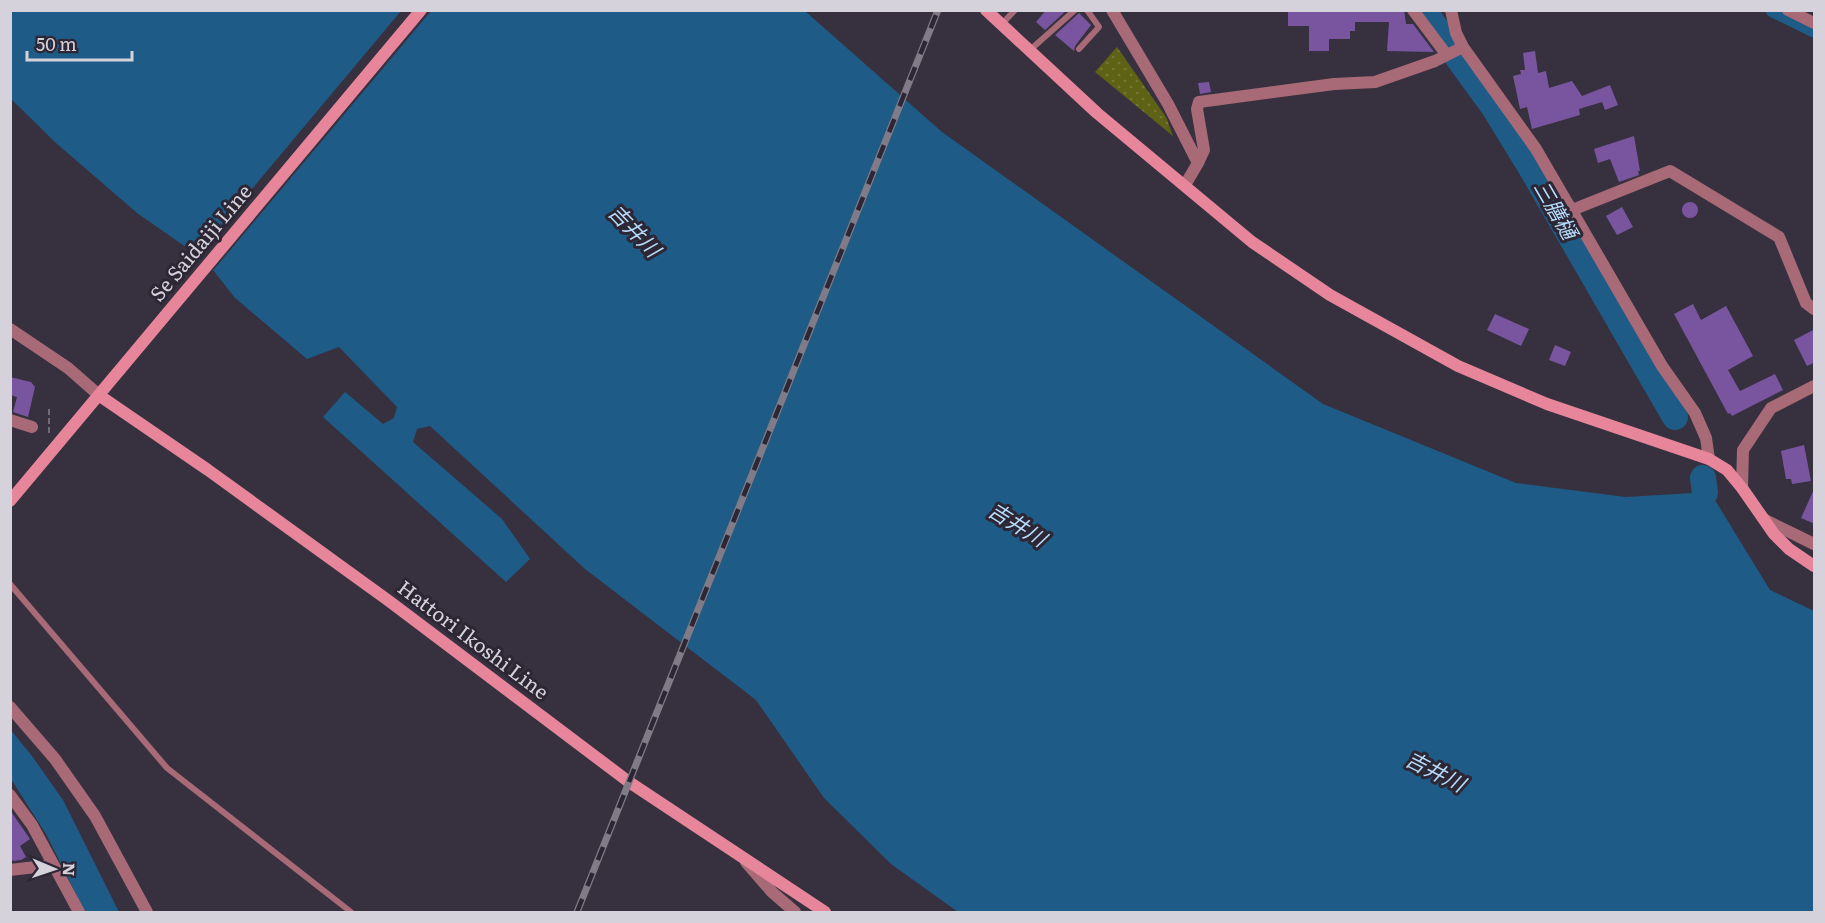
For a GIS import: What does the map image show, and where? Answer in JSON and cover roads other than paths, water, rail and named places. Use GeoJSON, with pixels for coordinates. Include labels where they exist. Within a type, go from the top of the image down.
{"type":"FeatureCollection","features":[{"type":"Feature","properties":{"kind":"main road","name":"Se Saidaiji Line"},"geometry":{"type":"LineString","coordinates":[[10,501],[421,10]]}},
{"type":"Feature","properties":{"kind":"main road"},"geometry":{"type":"LineString","coordinates":[[986,10],[1097,113],[1252,242],[1330,295],[1458,366],[1547,404],[1709,459],[1727,470],[1774,534],[1789,549],[1815,566]]}},
{"type":"Feature","properties":{"kind":"main road","name":"Hattori Ikoshi Line"},"geometry":{"type":"LineString","coordinates":[[103,392],[389,601],[629,783],[825,912]]}},
{"type":"Feature","properties":{"kind":"street"},"geometry":{"type":"LineString","coordinates":[[1413,10],[1446,54]]}},
{"type":"Feature","properties":{"kind":"street"},"geometry":{"type":"LineString","coordinates":[[1451,10],[1456,33],[1463,47],[1536,149],[1662,366],[1695,413],[1706,438],[1709,459]]}},
{"type":"Feature","properties":{"kind":"street"},"geometry":{"type":"LineString","coordinates":[[1788,10],[1815,24]]}},
{"type":"Feature","properties":{"kind":"street"},"geometry":{"type":"LineString","coordinates":[[1115,12],[1168,104],[1198,163]]}},
{"type":"Feature","properties":{"kind":"street"},"geometry":{"type":"LineString","coordinates":[[1185,185],[1204,150],[1197,110],[1199,102],[1334,84],[1375,82],[1435,61],[1463,47]]}},
{"type":"Feature","properties":{"kind":"street"},"geometry":{"type":"LineString","coordinates":[[1572,210],[1671,171],[1779,237],[1806,303],[1815,309]]}},
{"type":"Feature","properties":{"kind":"street"},"geometry":{"type":"LineString","coordinates":[[10,329],[103,392]]}},
{"type":"Feature","properties":{"kind":"street"},"geometry":{"type":"LineString","coordinates":[[1742,488],[1743,450],[1771,408],[1815,386]]}},
{"type":"Feature","properties":{"kind":"street"},"geometry":{"type":"LineString","coordinates":[[10,420],[32,427]]}},
{"type":"Feature","properties":{"kind":"street"},"geometry":{"type":"LineString","coordinates":[[1765,520],[1815,544]]}},
{"type":"Feature","properties":{"kind":"street"},"geometry":{"type":"LineString","coordinates":[[10,707],[55,759],[95,816],[147,912]]}},
{"type":"Feature","properties":{"kind":"street"},"geometry":{"type":"LineString","coordinates":[[10,795],[32,825],[79,912]]}},
{"type":"Feature","properties":{"kind":"street"},"geometry":{"type":"LineString","coordinates":[[740,854],[771,892],[795,912]]}},
{"type":"Feature","properties":{"kind":"street"},"geometry":{"type":"LineString","coordinates":[[10,870],[53,865]]}},
{"type":"Feature","properties":{"kind":"lane"},"geometry":{"type":"LineString","coordinates":[[1002,25],[1015,10]]}},
{"type":"Feature","properties":{"kind":"lane"},"geometry":{"type":"LineString","coordinates":[[1030,51],[1075,10]]}},
{"type":"Feature","properties":{"kind":"lane"},"geometry":{"type":"LineString","coordinates":[[1079,49],[1099,27],[1087,10]]}},
{"type":"Feature","properties":{"kind":"lane"},"geometry":{"type":"LineString","coordinates":[[10,584],[167,768],[351,912]]}},
{"type":"Feature","properties":{"kind":"water","name":"吉井川"},"geometry":{"type":"Polygon","coordinates":[[[10,11],[805,11],[942,132],[1323,404],[1516,483],[1626,497],[1710,492],[1770,590],[1814,611],[1814,912],[958,912],[891,864],[824,798],[756,700],[585,569],[430,426],[417,429],[413,442],[502,519],[530,559],[506,582],[323,417],[345,392],[383,424],[394,418],[397,407],[339,347],[307,359],[235,298],[206,261],[137,213],[56,143],[11,99],[10,11]]]}},
{"type":"Feature","properties":{"kind":"water"},"geometry":{"type":"Polygon","coordinates":[[[10,729],[63,800],[119,912],[85,912],[46,834],[11,779],[10,729]]]}},
{"type":"Feature","properties":{"kind":"waterway","name":"三膳樋"},"geometry":{"type":"LineString","coordinates":[[1423,10],[1493,106],[1675,417]]}},
{"type":"Feature","properties":{"kind":"waterway"},"geometry":{"type":"LineString","coordinates":[[1773,10],[1814,30]]}},
{"type":"Feature","properties":{"kind":"waterway","name":"三膳樋"},"geometry":{"type":"LineString","coordinates":[[1703,478],[1705,493]]}},
{"type":"Feature","properties":{"kind":"railway"},"geometry":{"type":"LineString","coordinates":[[577,912],[938,10]]}}]}
